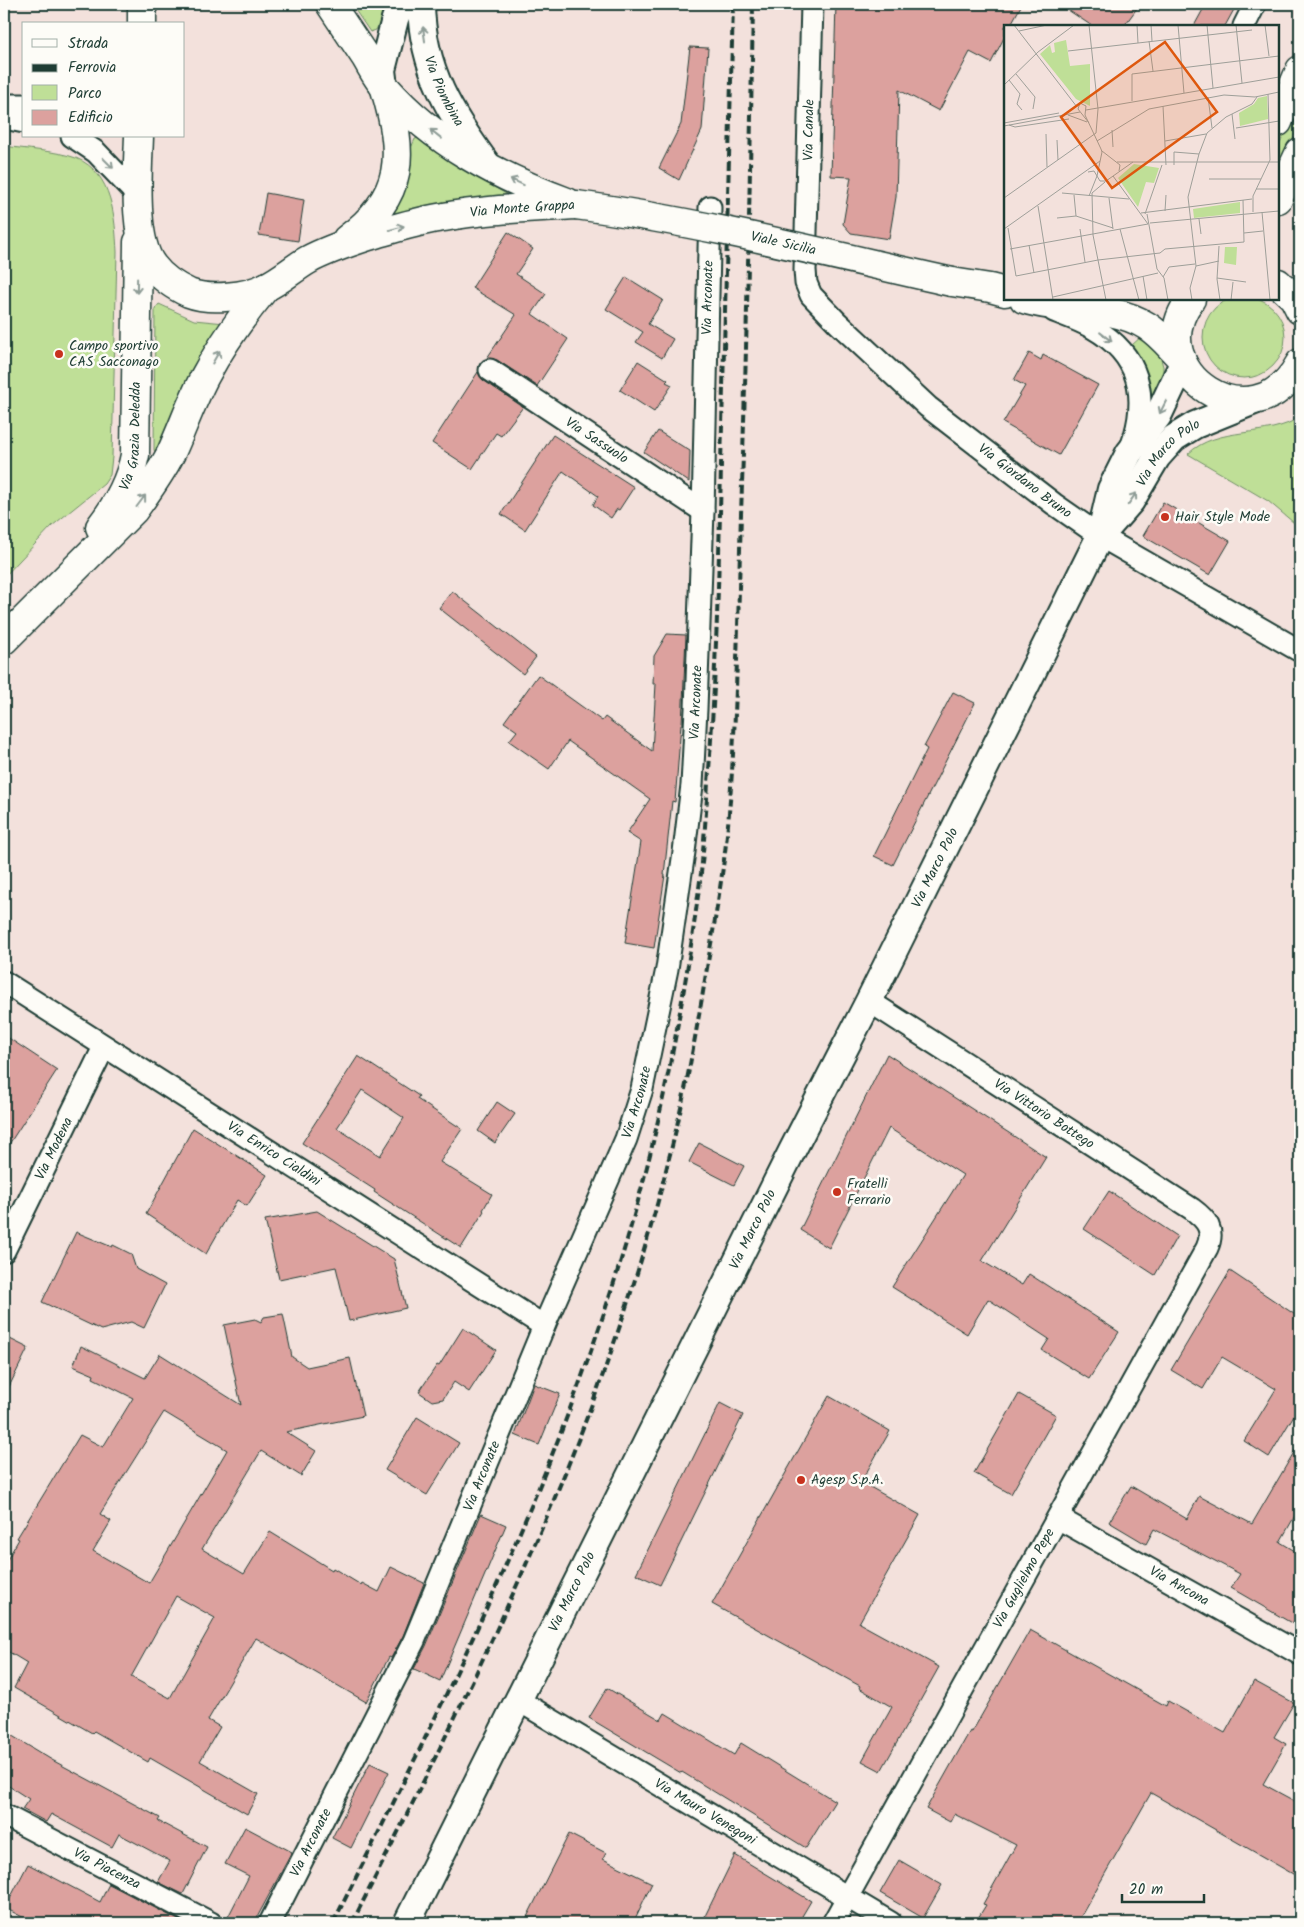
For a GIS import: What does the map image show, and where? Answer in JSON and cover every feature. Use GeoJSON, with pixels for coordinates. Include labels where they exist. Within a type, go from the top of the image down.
{"type":"FeatureCollection","features":[{"type":"Feature","properties":{"kind":"main road"},"geometry":{"type":"LineString","coordinates":[[142,4],[142,22]]}},
{"type":"Feature","properties":{"kind":"main road","name":"Via Monte Grappa"},"geometry":{"type":"LineString","coordinates":[[330,4],[384,86],[440,138],[491,170],[576,205]]}},
{"type":"Feature","properties":{"kind":"main road"},"geometry":{"type":"LineString","coordinates":[[1279,85],[1300,58]]}},
{"type":"Feature","properties":{"kind":"main road"},"geometry":{"type":"LineString","coordinates":[[1279,120],[1300,70]]}},
{"type":"Feature","properties":{"kind":"main road","name":"Via Monte Grappa"},"geometry":{"type":"LineString","coordinates":[[334,248],[372,218],[390,188],[396,164],[397,138],[384,86]]}},
{"type":"Feature","properties":{"kind":"main road","name":"Via Monte Grappa"},"geometry":{"type":"LineString","coordinates":[[139,138],[138,207],[147,254],[152,266],[163,277],[179,288],[195,295],[210,298],[231,297],[266,287],[302,263],[334,248],[444,216],[576,205]]}},
{"type":"Feature","properties":{"kind":"main road"},"geometry":{"type":"LineString","coordinates":[[1279,197],[1300,152]]}},
{"type":"Feature","properties":{"kind":"main road","name":"Viale Sicilia"},"geometry":{"type":"LineString","coordinates":[[576,205],[649,215],[711,227],[952,282],[1002,284]]}},
{"type":"Feature","properties":{"kind":"main road","name":"Via Grazia Deledda"},"geometry":{"type":"LineString","coordinates":[[45,597],[111,512],[120,498],[132,470],[135,440],[138,207]]}},
{"type":"Feature","properties":{"kind":"main road","name":"Via Grazia Deledda"},"geometry":{"type":"LineString","coordinates":[[4,640],[134,510],[148,492],[170,455],[204,377],[244,314],[266,287]]}},
{"type":"Feature","properties":{"kind":"main road"},"geometry":{"type":"LineString","coordinates":[[1027,300],[1110,312],[1138,321],[1154,331],[1182,360]]}},
{"type":"Feature","properties":{"kind":"main road"},"geometry":{"type":"LineString","coordinates":[[1190,300],[1185,306],[1178,327],[1178,349],[1186,370],[1200,386],[1219,398],[1239,402],[1260,399],[1279,390],[1298,370]]}},
{"type":"Feature","properties":{"kind":"street"},"geometry":{"type":"LineString","coordinates":[[384,86],[382,70],[395,19],[401,4]]}},
{"type":"Feature","properties":{"kind":"street","name":"Via Piombina"},"geometry":{"type":"LineString","coordinates":[[421,4],[425,43],[436,80],[456,121],[491,170]]}},
{"type":"Feature","properties":{"kind":"street","name":"Via Canale"},"geometry":{"type":"LineString","coordinates":[[806,257],[812,4]]}},
{"type":"Feature","properties":{"kind":"street"},"geometry":{"type":"LineString","coordinates":[[1244,25],[1255,4]]}},
{"type":"Feature","properties":{"kind":"street"},"geometry":{"type":"LineString","coordinates":[[4,105],[22,105]]}},
{"type":"Feature","properties":{"kind":"street"},"geometry":{"type":"LineString","coordinates":[[4,118],[22,122]]}},
{"type":"Feature","properties":{"kind":"street","name":"Via Monte Grappa"},"geometry":{"type":"LineString","coordinates":[[75,138],[96,152],[138,207]]}},
{"type":"Feature","properties":{"kind":"street","name":"Via Arconate"},"geometry":{"type":"LineString","coordinates":[[270,1923],[414,1641],[544,1326],[629,1131],[642,1089],[667,968],[692,784],[703,511],[710,207]]}},
{"type":"Feature","properties":{"kind":"street","name":"Via Giordano Bruno"},"geometry":{"type":"LineString","coordinates":[[806,257],[805,277],[808,289],[815,300],[928,407],[1054,504],[1100,536],[1300,651]]}},
{"type":"Feature","properties":{"kind":"street"},"geometry":{"type":"LineString","coordinates":[[1027,300],[1094,328],[1109,339],[1125,355],[1137,381],[1141,402],[1139,422],[1129,453]]}},
{"type":"Feature","properties":{"kind":"street","name":"Via Marco Polo"},"geometry":{"type":"LineString","coordinates":[[407,1923],[792,1151],[870,1001],[1100,536],[1111,489],[1129,453],[1158,416],[1182,360]]}},
{"type":"Feature","properties":{"kind":"street","name":"Via Sassuolo"},"geometry":{"type":"LineString","coordinates":[[490,370],[703,511]]}},
{"type":"Feature","properties":{"kind":"street","name":"Via Marco Polo"},"geometry":{"type":"LineString","coordinates":[[1100,536],[1131,501],[1158,457],[1174,438],[1195,425],[1260,399]]}},
{"type":"Feature","properties":{"kind":"street","name":"Via Enrico Cialdini"},"geometry":{"type":"LineString","coordinates":[[4,982],[544,1326]]}},
{"type":"Feature","properties":{"kind":"street","name":"Via Vittorio Bottego"},"geometry":{"type":"LineString","coordinates":[[870,1001],[1192,1209],[1206,1220],[1211,1233]]}},
{"type":"Feature","properties":{"kind":"street","name":"Via Modena"},"geometry":{"type":"LineString","coordinates":[[4,1251],[104,1047]]}},
{"type":"Feature","properties":{"kind":"street","name":"Via Guglielmo Pepe"},"geometry":{"type":"LineString","coordinates":[[833,1923],[1207,1248],[1211,1233]]}},
{"type":"Feature","properties":{"kind":"street","name":"Via Ancona"},"geometry":{"type":"LineString","coordinates":[[1058,1518],[1300,1654]]}},
{"type":"Feature","properties":{"kind":"street","name":"Via Mauro Venegoni"},"geometry":{"type":"LineString","coordinates":[[518,1700],[891,1923]]}},
{"type":"Feature","properties":{"kind":"street","name":"Via Piacenza"},"geometry":{"type":"LineString","coordinates":[[4,1815],[211,1923]]}},
{"type":"Feature","properties":{"kind":"green space"},"geometry":{"type":"Polygon","coordinates":[[[351,4],[389,4],[376,30],[370,32],[351,4]]]}},
{"type":"Feature","properties":{"kind":"green space"},"geometry":{"type":"Polygon","coordinates":[[[1300,99],[1300,123],[1279,169],[1279,145],[1300,99]]]}},
{"type":"Feature","properties":{"kind":"green space"},"geometry":{"type":"Polygon","coordinates":[[[422,137],[464,168],[508,195],[509,202],[390,217],[405,190],[411,148],[415,139],[422,137]]]}},
{"type":"Feature","properties":{"kind":"green space","name":"Campo sportivo CAS Sacconago"},"geometry":{"type":"Polygon","coordinates":[[[4,146],[40,150],[76,158],[98,174],[110,198],[117,252],[110,475],[104,484],[52,526],[4,577],[4,146]]]}},
{"type":"Feature","properties":{"kind":"green space"},"geometry":{"type":"Polygon","coordinates":[[[1226,300],[1262,300],[1278,314],[1285,337],[1282,353],[1273,366],[1260,375],[1244,378],[1228,375],[1215,366],[1206,353],[1203,337],[1206,321],[1215,308],[1226,300]]]}},
{"type":"Feature","properties":{"kind":"green space"},"geometry":{"type":"Polygon","coordinates":[[[159,304],[194,320],[225,323],[156,453],[154,450],[155,309],[159,304]]]}},
{"type":"Feature","properties":{"kind":"green space"},"geometry":{"type":"Polygon","coordinates":[[[1143,335],[1158,350],[1163,366],[1163,387],[1152,403],[1144,373],[1131,346],[1143,335]]]}},
{"type":"Feature","properties":{"kind":"green space"},"geometry":{"type":"Polygon","coordinates":[[[1300,417],[1300,528],[1268,501],[1188,454],[1200,445],[1214,439],[1273,428],[1287,424],[1300,417]]]}},
{"type":"Feature","properties":{"kind":"building"},"geometry":{"type":"Polygon","coordinates":[[[836,4],[1022,4],[1011,25],[1004,25],[1004,38],[991,63],[970,52],[939,111],[899,90],[896,197],[889,239],[851,233],[843,224],[851,177],[831,176],[836,4]]]}},
{"type":"Feature","properties":{"kind":"building"},"geometry":{"type":"Polygon","coordinates":[[[1059,4],[1140,4],[1125,25],[1090,25],[1059,4]]]}},
{"type":"Feature","properties":{"kind":"building"},"geometry":{"type":"Polygon","coordinates":[[[1206,4],[1237,4],[1226,25],[1195,25],[1206,4]]]}},
{"type":"Feature","properties":{"kind":"building"},"geometry":{"type":"Polygon","coordinates":[[[690,47],[708,48],[702,130],[679,180],[659,168],[681,124],[690,47]]]}},
{"type":"Feature","properties":{"kind":"building"},"geometry":{"type":"Polygon","coordinates":[[[266,193],[304,200],[298,241],[259,235],[266,193]]]}},
{"type":"Feature","properties":{"kind":"building"},"geometry":{"type":"Polygon","coordinates":[[[508,232],[533,249],[516,274],[546,294],[532,314],[568,339],[537,386],[497,360],[487,358],[516,315],[472,288],[508,232]]]}},
{"type":"Feature","properties":{"kind":"building"},"geometry":{"type":"Polygon","coordinates":[[[626,277],[663,300],[648,324],[673,339],[662,358],[636,342],[643,332],[606,309],[626,277]]]}},
{"type":"Feature","properties":{"kind":"building"},"geometry":{"type":"Polygon","coordinates":[[[1029,353],[1041,360],[1043,355],[1098,385],[1059,455],[1003,423],[1025,386],[1014,380],[1029,353]]]}},
{"type":"Feature","properties":{"kind":"building"},"geometry":{"type":"Polygon","coordinates":[[[638,361],[668,380],[666,382],[672,385],[654,412],[620,390],[638,361]]]}},
{"type":"Feature","properties":{"kind":"building"},"geometry":{"type":"Polygon","coordinates":[[[478,372],[483,380],[523,407],[501,436],[496,433],[472,469],[432,443],[478,372]]]}},
{"type":"Feature","properties":{"kind":"building"},"geometry":{"type":"Polygon","coordinates":[[[658,431],[690,451],[689,482],[644,452],[658,431]]]}},
{"type":"Feature","properties":{"kind":"building"},"geometry":{"type":"Polygon","coordinates":[[[553,435],[634,487],[619,510],[617,509],[611,518],[593,505],[598,496],[563,471],[525,530],[501,514],[553,435]]]}},
{"type":"Feature","properties":{"kind":"building"},"geometry":{"type":"Polygon","coordinates":[[[1163,502],[1230,541],[1210,575],[1143,536],[1163,502]]]}},
{"type":"Feature","properties":{"kind":"building"},"geometry":{"type":"Polygon","coordinates":[[[452,591],[536,657],[523,674],[439,608],[452,591]]]}},
{"type":"Feature","properties":{"kind":"building"},"geometry":{"type":"Polygon","coordinates":[[[667,634],[686,635],[682,724],[675,802],[672,801],[665,875],[654,948],[625,943],[641,842],[627,833],[650,799],[568,741],[549,769],[509,741],[517,731],[504,722],[538,675],[602,721],[605,717],[652,751],[656,684],[653,684],[654,656],[667,634]]]}},
{"type":"Feature","properties":{"kind":"building"},"geometry":{"type":"Polygon","coordinates":[[[953,692],[975,703],[893,865],[874,856],[927,749],[924,747],[953,692]]]}},
{"type":"Feature","properties":{"kind":"building"},"geometry":{"type":"Polygon","coordinates":[[[4,1035],[57,1070],[4,1152],[4,1035]]]}},
{"type":"Feature","properties":{"kind":"building"},"geometry":{"type":"Polygon","coordinates":[[[887,1054],[1046,1157],[982,1261],[1022,1285],[1029,1274],[1119,1332],[1089,1379],[1042,1350],[1049,1339],[988,1299],[967,1334],[892,1287],[963,1175],[889,1128],[829,1248],[800,1230],[887,1054]]]}},
{"type":"Feature","properties":{"kind":"building"},"geometry":{"type":"Polygon","coordinates":[[[358,1056],[419,1096],[417,1099],[462,1129],[440,1162],[492,1194],[484,1211],[461,1248],[302,1143],[358,1056]],[[362,1090],[337,1128],[380,1156],[404,1118],[362,1090]]]}},
{"type":"Feature","properties":{"kind":"building"},"geometry":{"type":"Polygon","coordinates":[[[497,1102],[515,1114],[495,1143],[478,1131],[497,1102]]]}},
{"type":"Feature","properties":{"kind":"building"},"geometry":{"type":"Polygon","coordinates":[[[193,1128],[267,1175],[247,1206],[237,1200],[206,1254],[146,1214],[193,1128]]]}},
{"type":"Feature","properties":{"kind":"building"},"geometry":{"type":"Polygon","coordinates":[[[699,1143],[744,1166],[734,1185],[689,1162],[699,1143]]]}},
{"type":"Feature","properties":{"kind":"building"},"geometry":{"type":"Polygon","coordinates":[[[1109,1191],[1177,1236],[1155,1275],[1084,1229],[1109,1191]]]}},
{"type":"Feature","properties":{"kind":"building"},"geometry":{"type":"Polygon","coordinates":[[[317,1211],[394,1259],[406,1308],[349,1321],[336,1267],[279,1279],[265,1220],[317,1211]]]}},
{"type":"Feature","properties":{"kind":"building"},"geometry":{"type":"Polygon","coordinates":[[[76,1232],[112,1247],[113,1245],[131,1254],[136,1269],[165,1285],[144,1328],[131,1322],[101,1330],[42,1302],[76,1232]]]}},
{"type":"Feature","properties":{"kind":"building"},"geometry":{"type":"Polygon","coordinates":[[[1230,1271],[1300,1318],[1300,1405],[1269,1457],[1244,1441],[1276,1389],[1222,1357],[1203,1389],[1171,1370],[1230,1271]]]}},
{"type":"Feature","properties":{"kind":"building"},"geometry":{"type":"Polygon","coordinates":[[[283,1314],[292,1357],[307,1367],[350,1358],[363,1416],[286,1432],[316,1451],[301,1476],[261,1451],[202,1549],[244,1574],[270,1532],[332,1570],[333,1568],[361,1585],[362,1583],[379,1592],[391,1567],[424,1583],[403,1636],[391,1658],[389,1657],[366,1702],[256,1638],[208,1720],[220,1727],[200,1761],[258,1794],[247,1814],[150,1758],[148,1762],[94,1731],[92,1733],[14,1688],[27,1663],[4,1649],[4,1565],[19,1539],[17,1538],[80,1435],[103,1447],[133,1398],[93,1378],[94,1375],[73,1366],[81,1346],[145,1378],[160,1354],[241,1405],[224,1325],[255,1319],[261,1322],[264,1317],[283,1314]],[[164,1412],[100,1514],[111,1521],[93,1551],[149,1583],[227,1450],[164,1412]],[[176,1596],[131,1677],[170,1698],[215,1618],[176,1596]]]}},
{"type":"Feature","properties":{"kind":"building"},"geometry":{"type":"Polygon","coordinates":[[[463,1328],[496,1350],[469,1392],[454,1382],[443,1399],[432,1401],[419,1392],[437,1365],[439,1366],[463,1328]]]}},
{"type":"Feature","properties":{"kind":"building"},"geometry":{"type":"Polygon","coordinates":[[[4,1336],[28,1348],[4,1397],[4,1336]]]}},
{"type":"Feature","properties":{"kind":"building"},"geometry":{"type":"Polygon","coordinates":[[[534,1384],[560,1394],[539,1445],[515,1435],[534,1384]]]}},
{"type":"Feature","properties":{"kind":"building"},"geometry":{"type":"Polygon","coordinates":[[[1019,1394],[1056,1415],[1011,1494],[974,1473],[1019,1394]]]}},
{"type":"Feature","properties":{"kind":"building"},"geometry":{"type":"Polygon","coordinates":[[[829,1396],[890,1431],[861,1482],[920,1515],[859,1623],[939,1667],[881,1771],[862,1761],[892,1707],[859,1688],[860,1686],[712,1604],[829,1396]]]}},
{"type":"Feature","properties":{"kind":"building"},"geometry":{"type":"Polygon","coordinates":[[[720,1403],[743,1415],[660,1585],[636,1574],[720,1403]]]}},
{"type":"Feature","properties":{"kind":"building"},"geometry":{"type":"Polygon","coordinates":[[[417,1417],[459,1443],[427,1495],[385,1470],[417,1417]]]}},
{"type":"Feature","properties":{"kind":"building"},"geometry":{"type":"Polygon","coordinates":[[[1300,1442],[1300,1507],[1280,1542],[1300,1554],[1300,1628],[1231,1588],[1240,1574],[1154,1529],[1146,1544],[1109,1522],[1131,1486],[1187,1519],[1199,1496],[1252,1524],[1300,1442]]]}},
{"type":"Feature","properties":{"kind":"building"},"geometry":{"type":"Polygon","coordinates":[[[481,1514],[506,1525],[440,1681],[414,1669],[426,1646],[481,1514]]]}},
{"type":"Feature","properties":{"kind":"building"},"geometry":{"type":"Polygon","coordinates":[[[1030,1630],[1166,1706],[1168,1701],[1225,1733],[1254,1681],[1294,1703],[1274,1737],[1286,1744],[1263,1784],[1300,1804],[1300,1878],[1151,1793],[1077,1923],[975,1923],[986,1905],[983,1904],[1016,1845],[954,1814],[950,1822],[926,1809],[1030,1630]]]}},
{"type":"Feature","properties":{"kind":"building"},"geometry":{"type":"Polygon","coordinates":[[[607,1688],[661,1720],[665,1713],[734,1755],[741,1743],[835,1801],[806,1848],[589,1718],[607,1688]]]}},
{"type":"Feature","properties":{"kind":"building"},"geometry":{"type":"Polygon","coordinates":[[[4,1731],[52,1760],[160,1818],[158,1821],[207,1847],[183,1894],[158,1882],[170,1861],[119,1834],[112,1847],[51,1814],[46,1822],[22,1809],[29,1799],[4,1783],[4,1731]]]}},
{"type":"Feature","properties":{"kind":"building"},"geometry":{"type":"Polygon","coordinates":[[[370,1763],[389,1772],[351,1848],[332,1838],[370,1763]]]}},
{"type":"Feature","properties":{"kind":"building"},"geometry":{"type":"Polygon","coordinates":[[[245,1827],[292,1852],[254,1923],[240,1923],[228,1917],[249,1876],[225,1864],[245,1827]]]}},
{"type":"Feature","properties":{"kind":"building"},"geometry":{"type":"Polygon","coordinates":[[[569,1834],[606,1853],[603,1859],[652,1883],[633,1923],[524,1923],[569,1834]]]}},
{"type":"Feature","properties":{"kind":"building"},"geometry":{"type":"Polygon","coordinates":[[[735,1855],[811,1901],[798,1923],[720,1923],[705,1916],[735,1855]]]}},
{"type":"Feature","properties":{"kind":"building"},"geometry":{"type":"Polygon","coordinates":[[[899,1860],[942,1885],[923,1918],[880,1893],[899,1860]]]}},
{"type":"Feature","properties":{"kind":"building"},"geometry":{"type":"Polygon","coordinates":[[[28,1864],[100,1902],[109,1884],[184,1923],[34,1923],[5,1908],[28,1864]]]}},
{"type":"Feature","properties":{"kind":"railway"},"geometry":{"type":"LineString","coordinates":[[333,1923],[459,1667],[499,1581],[536,1494],[571,1406],[603,1317],[643,1183],[664,1095],[681,1006],[701,873],[711,743],[718,584],[733,4]]}},
{"type":"Feature","properties":{"kind":"railway"},"geometry":{"type":"LineString","coordinates":[[352,1923],[490,1644],[533,1550],[573,1454],[609,1357],[642,1258],[669,1158],[686,1085],[720,888],[732,776],[745,386],[753,4]]}},
{"type":"Feature","properties":{"kind":"place","name":"Campo sportivo CAS Sacconago"},"geometry":{"type":"Point","coordinates":[59,354]}},
{"type":"Feature","properties":{"kind":"place","name":"Hair Style Mode"},"geometry":{"type":"Point","coordinates":[1165,517]}},
{"type":"Feature","properties":{"kind":"place","name":"Fratelli Ferrario"},"geometry":{"type":"Point","coordinates":[837,1192]}},
{"type":"Feature","properties":{"kind":"place","name":"Agesp S.p.A."},"geometry":{"type":"Point","coordinates":[801,1480]}}]}
